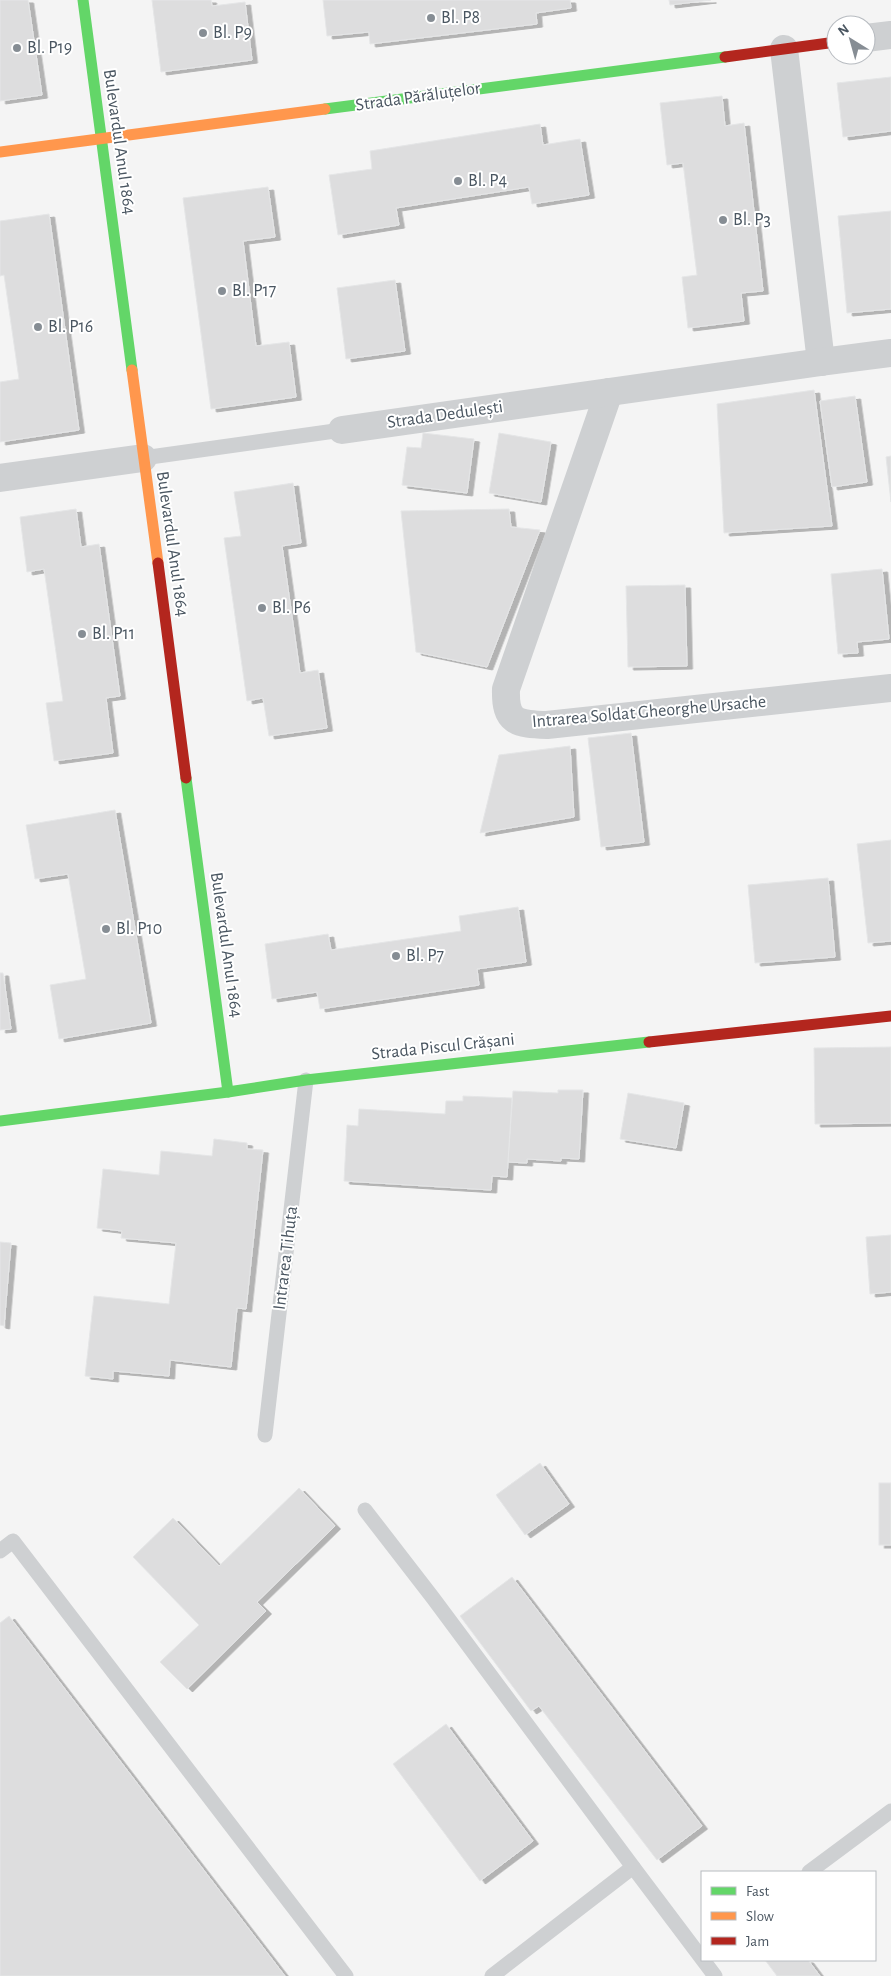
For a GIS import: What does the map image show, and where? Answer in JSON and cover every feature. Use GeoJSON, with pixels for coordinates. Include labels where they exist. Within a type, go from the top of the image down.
{"type":"FeatureCollection","features":[{"type":"Feature","properties":{"kind":"street","name":"Bulevardul Anul 1864"},"geometry":{"type":"LineString","coordinates":[[83,0],[228,1092]]}},
{"type":"Feature","properties":{"kind":"street"},"geometry":{"type":"LineString","coordinates":[[876,37],[891,35]]}},
{"type":"Feature","properties":{"kind":"street","name":"Strada Părăluțelor"},"geometry":{"type":"LineString","coordinates":[[0,152],[826,43]]}},
{"type":"Feature","properties":{"kind":"street"},"geometry":{"type":"LineString","coordinates":[[784,49],[821,362]]}},
{"type":"Feature","properties":{"kind":"street","name":"Strada Dedulești"},"geometry":{"type":"LineString","coordinates":[[342,430],[821,362],[891,354]]}},
{"type":"Feature","properties":{"kind":"street","name":"Intrarea Soldat Gheorghe Ursache"},"geometry":{"type":"LineString","coordinates":[[609,392],[506,689],[506,706],[512,717],[522,724],[547,725],[891,688]]}},
{"type":"Feature","properties":{"kind":"street","name":"Strada Dedulești"},"geometry":{"type":"LineString","coordinates":[[0,478],[143,458]]}},
{"type":"Feature","properties":{"kind":"street","name":"Strada Piscul Crășani"},"geometry":{"type":"LineString","coordinates":[[0,1120],[228,1092],[306,1080],[891,1016]]}},
{"type":"Feature","properties":{"kind":"lane","name":"Strada Dedulești"},"geometry":{"type":"LineString","coordinates":[[143,458],[342,430]]}},
{"type":"Feature","properties":{"kind":"lane","name":"Intrarea Tihuța"},"geometry":{"type":"LineString","coordinates":[[265,1435],[306,1080]]}},
{"type":"Feature","properties":{"kind":"lane"},"geometry":{"type":"LineString","coordinates":[[365,1510],[433,1598],[633,1867],[700,1953]]}},
{"type":"Feature","properties":{"kind":"lane"},"geometry":{"type":"LineString","coordinates":[[0,1551],[13,1541],[346,1976]]}},
{"type":"Feature","properties":{"kind":"lane"},"geometry":{"type":"LineString","coordinates":[[810,1871],[891,1811]]}},
{"type":"Feature","properties":{"kind":"lane"},"geometry":{"type":"LineString","coordinates":[[492,1976],[633,1867]]}},
{"type":"Feature","properties":{"kind":"lane"},"geometry":{"type":"LineString","coordinates":[[705,1961],[715,1976]]}},
{"type":"Feature","properties":{"kind":"building","name":"Bl. P19"},"geometry":{"type":"Polygon","coordinates":[[[0,0],[28,0],[42,95],[0,101],[0,0]]]}},
{"type":"Feature","properties":{"kind":"building","name":"Bl. P9"},"geometry":{"type":"Polygon","coordinates":[[[152,0],[211,0],[212,6],[245,2],[252,60],[161,72],[152,0]]]}},
{"type":"Feature","properties":{"kind":"building","name":"Bl. P8"},"geometry":{"type":"Polygon","coordinates":[[[323,0],[570,0],[571,8],[536,13],[537,24],[370,44],[369,32],[327,36],[323,0]]]}},
{"type":"Feature","properties":{"kind":"building"},"geometry":{"type":"Polygon","coordinates":[[[669,0],[711,0],[670,5],[669,0]]]}},
{"type":"Feature","properties":{"kind":"building"},"geometry":{"type":"Polygon","coordinates":[[[891,77],[891,131],[843,137],[837,83],[891,77]]]}},
{"type":"Feature","properties":{"kind":"building","name":"Bl. P3"},"geometry":{"type":"Polygon","coordinates":[[[722,96],[725,126],[744,123],[763,291],[741,293],[744,321],[688,328],[682,277],[697,275],[683,163],[667,165],[660,103],[722,96]]]}},
{"type":"Feature","properties":{"kind":"building","name":"Bl. P4"},"geometry":{"type":"Polygon","coordinates":[[[540,124],[543,145],[580,139],[589,195],[532,204],[529,187],[396,208],[399,225],[338,235],[329,175],[372,169],[370,151],[540,124]]]}},
{"type":"Feature","properties":{"kind":"building","name":"Bl. P17"},"geometry":{"type":"Polygon","coordinates":[[[268,187],[275,237],[243,241],[256,346],[289,342],[296,397],[211,409],[183,198],[268,187]]]}},
{"type":"Feature","properties":{"kind":"building"},"geometry":{"type":"Polygon","coordinates":[[[891,211],[891,309],[847,313],[838,216],[891,211]]]}},
{"type":"Feature","properties":{"kind":"building","name":"Bl. P16"},"geometry":{"type":"Polygon","coordinates":[[[49,214],[79,430],[0,442],[0,382],[19,379],[4,275],[0,276],[0,221],[49,214]]]}},
{"type":"Feature","properties":{"kind":"building"},"geometry":{"type":"Polygon","coordinates":[[[395,280],[405,351],[346,359],[337,288],[395,280]]]}},
{"type":"Feature","properties":{"kind":"building"},"geometry":{"type":"Polygon","coordinates":[[[814,390],[832,526],[724,533],[717,404],[814,390]]]}},
{"type":"Feature","properties":{"kind":"building"},"geometry":{"type":"Polygon","coordinates":[[[855,396],[867,482],[832,487],[820,401],[855,396]]]}},
{"type":"Feature","properties":{"kind":"building"},"geometry":{"type":"Polygon","coordinates":[[[423,433],[474,439],[467,493],[402,485],[407,447],[421,448],[423,433]]]}},
{"type":"Feature","properties":{"kind":"building"},"geometry":{"type":"Polygon","coordinates":[[[499,433],[551,442],[541,502],[489,493],[499,433]]]}},
{"type":"Feature","properties":{"kind":"building"},"geometry":{"type":"Polygon","coordinates":[[[891,456],[891,502],[886,457],[891,456]]]}},
{"type":"Feature","properties":{"kind":"building","name":"Bl. P6"},"geometry":{"type":"Polygon","coordinates":[[[293,483],[301,543],[282,546],[300,673],[318,670],[327,728],[269,736],[263,698],[247,701],[224,538],[241,536],[234,492],[293,483]]]}},
{"type":"Feature","properties":{"kind":"building","name":"Bl. P11"},"geometry":{"type":"Polygon","coordinates":[[[76,509],[81,547],[99,544],[120,696],[106,698],[113,753],[54,761],[46,703],[63,701],[44,569],[27,572],[20,517],[76,509]]]}},
{"type":"Feature","properties":{"kind":"building"},"geometry":{"type":"Polygon","coordinates":[[[509,509],[511,527],[540,530],[487,667],[416,652],[401,511],[509,509]]]}},
{"type":"Feature","properties":{"kind":"building"},"geometry":{"type":"Polygon","coordinates":[[[882,569],[889,639],[857,642],[858,653],[838,654],[831,574],[882,569]]]}},
{"type":"Feature","properties":{"kind":"building"},"geometry":{"type":"Polygon","coordinates":[[[685,585],[687,666],[628,667],[626,586],[685,585]]]}},
{"type":"Feature","properties":{"kind":"building"},"geometry":{"type":"Polygon","coordinates":[[[631,733],[644,842],[601,847],[588,738],[631,733]]]}},
{"type":"Feature","properties":{"kind":"building"},"geometry":{"type":"Polygon","coordinates":[[[570,746],[574,817],[480,833],[499,755],[570,746]]]}},
{"type":"Feature","properties":{"kind":"building","name":"Bl. P10"},"geometry":{"type":"Polygon","coordinates":[[[115,810],[151,1023],[59,1039],[50,985],[86,979],[68,874],[35,879],[26,825],[115,810]]]}},
{"type":"Feature","properties":{"kind":"building"},"geometry":{"type":"Polygon","coordinates":[[[891,840],[891,941],[868,943],[857,844],[891,840]]]}},
{"type":"Feature","properties":{"kind":"building"},"geometry":{"type":"Polygon","coordinates":[[[828,878],[835,957],[755,963],[748,885],[828,878]]]}},
{"type":"Feature","properties":{"kind":"building","name":"Bl. P7"},"geometry":{"type":"Polygon","coordinates":[[[518,907],[526,962],[477,969],[479,985],[320,1009],[317,992],[272,999],[265,944],[328,934],[331,950],[461,931],[459,916],[518,907]]]}},
{"type":"Feature","properties":{"kind":"building"},"geometry":{"type":"Polygon","coordinates":[[[0,973],[3,973],[11,1029],[0,1030],[0,973]]]}},
{"type":"Feature","properties":{"kind":"building"},"geometry":{"type":"Polygon","coordinates":[[[891,1047],[891,1123],[815,1124],[814,1048],[891,1047]]]}},
{"type":"Feature","properties":{"kind":"building"},"geometry":{"type":"Polygon","coordinates":[[[558,1090],[583,1090],[579,1159],[561,1158],[561,1161],[527,1159],[527,1163],[508,1162],[513,1091],[558,1093],[558,1090]]]}},
{"type":"Feature","properties":{"kind":"building"},"geometry":{"type":"Polygon","coordinates":[[[628,1093],[684,1103],[676,1148],[620,1139],[628,1093]]]}},
{"type":"Feature","properties":{"kind":"building"},"geometry":{"type":"Polygon","coordinates":[[[463,1096],[512,1098],[507,1177],[492,1176],[491,1190],[344,1181],[347,1125],[358,1126],[359,1109],[445,1114],[446,1101],[463,1101],[463,1096]]]}},
{"type":"Feature","properties":{"kind":"building"},"geometry":{"type":"Polygon","coordinates":[[[214,1139],[247,1143],[247,1149],[263,1150],[246,1309],[237,1308],[231,1367],[170,1360],[169,1376],[113,1371],[113,1379],[85,1376],[94,1296],[169,1304],[176,1243],[121,1238],[122,1231],[97,1228],[103,1169],[159,1175],[161,1151],[212,1156],[214,1139]]]}},
{"type":"Feature","properties":{"kind":"building"},"geometry":{"type":"Polygon","coordinates":[[[891,1235],[891,1292],[870,1294],[866,1237],[891,1235]]]}},
{"type":"Feature","properties":{"kind":"building"},"geometry":{"type":"Polygon","coordinates":[[[0,1242],[11,1243],[4,1326],[0,1325],[0,1242]]]}},
{"type":"Feature","properties":{"kind":"building"},"geometry":{"type":"Polygon","coordinates":[[[540,1463],[569,1504],[525,1535],[496,1495],[540,1463]]]}},
{"type":"Feature","properties":{"kind":"building"},"geometry":{"type":"Polygon","coordinates":[[[879,1483],[891,1483],[891,1545],[879,1545],[879,1483]]]}},
{"type":"Feature","properties":{"kind":"building"},"geometry":{"type":"Polygon","coordinates":[[[299,1488],[335,1526],[257,1602],[266,1611],[187,1689],[160,1662],[199,1625],[133,1557],[173,1518],[219,1566],[299,1488]]]}},
{"type":"Feature","properties":{"kind":"building"},"geometry":{"type":"Polygon","coordinates":[[[512,1577],[702,1826],[657,1860],[539,1706],[531,1711],[460,1616],[512,1577]]]}},
{"type":"Feature","properties":{"kind":"building"},"geometry":{"type":"Polygon","coordinates":[[[9,1616],[285,1976],[0,1976],[0,1623],[9,1616]]]}},
{"type":"Feature","properties":{"kind":"building"},"geometry":{"type":"Polygon","coordinates":[[[446,1724],[533,1841],[480,1881],[393,1764],[446,1724]]]}},
{"type":"Feature","properties":{"kind":"building"},"geometry":{"type":"Polygon","coordinates":[[[766,1961],[809,1961],[820,1976],[777,1976],[766,1961]]]}},
{"type":"Feature","properties":{"kind":"traffic: fast"},"geometry":{"type":"LineString","coordinates":[[83,0],[132,370]]}},
{"type":"Feature","properties":{"kind":"traffic: fast"},"geometry":{"type":"LineString","coordinates":[[325,109],[725,57]]}},
{"type":"Feature","properties":{"kind":"traffic: fast"},"geometry":{"type":"LineString","coordinates":[[186,778],[228,1092]]}},
{"type":"Feature","properties":{"kind":"traffic: fast"},"geometry":{"type":"LineString","coordinates":[[0,1121],[228,1092],[306,1080],[649,1042]]}},
{"type":"Feature","properties":{"kind":"traffic: slow"},"geometry":{"type":"LineString","coordinates":[[0,152],[325,109]]}},
{"type":"Feature","properties":{"kind":"traffic: slow"},"geometry":{"type":"LineString","coordinates":[[132,370],[158,563]]}},
{"type":"Feature","properties":{"kind":"traffic: jam"},"geometry":{"type":"LineString","coordinates":[[725,57],[826,43]]}},
{"type":"Feature","properties":{"kind":"traffic: jam"},"geometry":{"type":"LineString","coordinates":[[158,563],[186,778]]}},
{"type":"Feature","properties":{"kind":"traffic: jam"},"geometry":{"type":"LineString","coordinates":[[649,1042],[891,1016]]}},
{"type":"Feature","properties":{"kind":"place","name":"Bl. P8"},"geometry":{"type":"Point","coordinates":[431,18]}},
{"type":"Feature","properties":{"kind":"place","name":"Bl. P9"},"geometry":{"type":"Point","coordinates":[203,33]}},
{"type":"Feature","properties":{"kind":"place","name":"Bl. P19"},"geometry":{"type":"Point","coordinates":[17,48]}},
{"type":"Feature","properties":{"kind":"place","name":"Bl. P4"},"geometry":{"type":"Point","coordinates":[458,181]}},
{"type":"Feature","properties":{"kind":"place","name":"Bl. P3"},"geometry":{"type":"Point","coordinates":[723,220]}},
{"type":"Feature","properties":{"kind":"place","name":"Bl. P17"},"geometry":{"type":"Point","coordinates":[222,291]}},
{"type":"Feature","properties":{"kind":"place","name":"Bl. P16"},"geometry":{"type":"Point","coordinates":[38,327]}},
{"type":"Feature","properties":{"kind":"place","name":"Bl. P6"},"geometry":{"type":"Point","coordinates":[262,608]}},
{"type":"Feature","properties":{"kind":"place","name":"Bl. P11"},"geometry":{"type":"Point","coordinates":[82,634]}},
{"type":"Feature","properties":{"kind":"place","name":"Bl. P10"},"geometry":{"type":"Point","coordinates":[106,929]}},
{"type":"Feature","properties":{"kind":"place","name":"Bl. P7"},"geometry":{"type":"Point","coordinates":[396,956]}}]}
